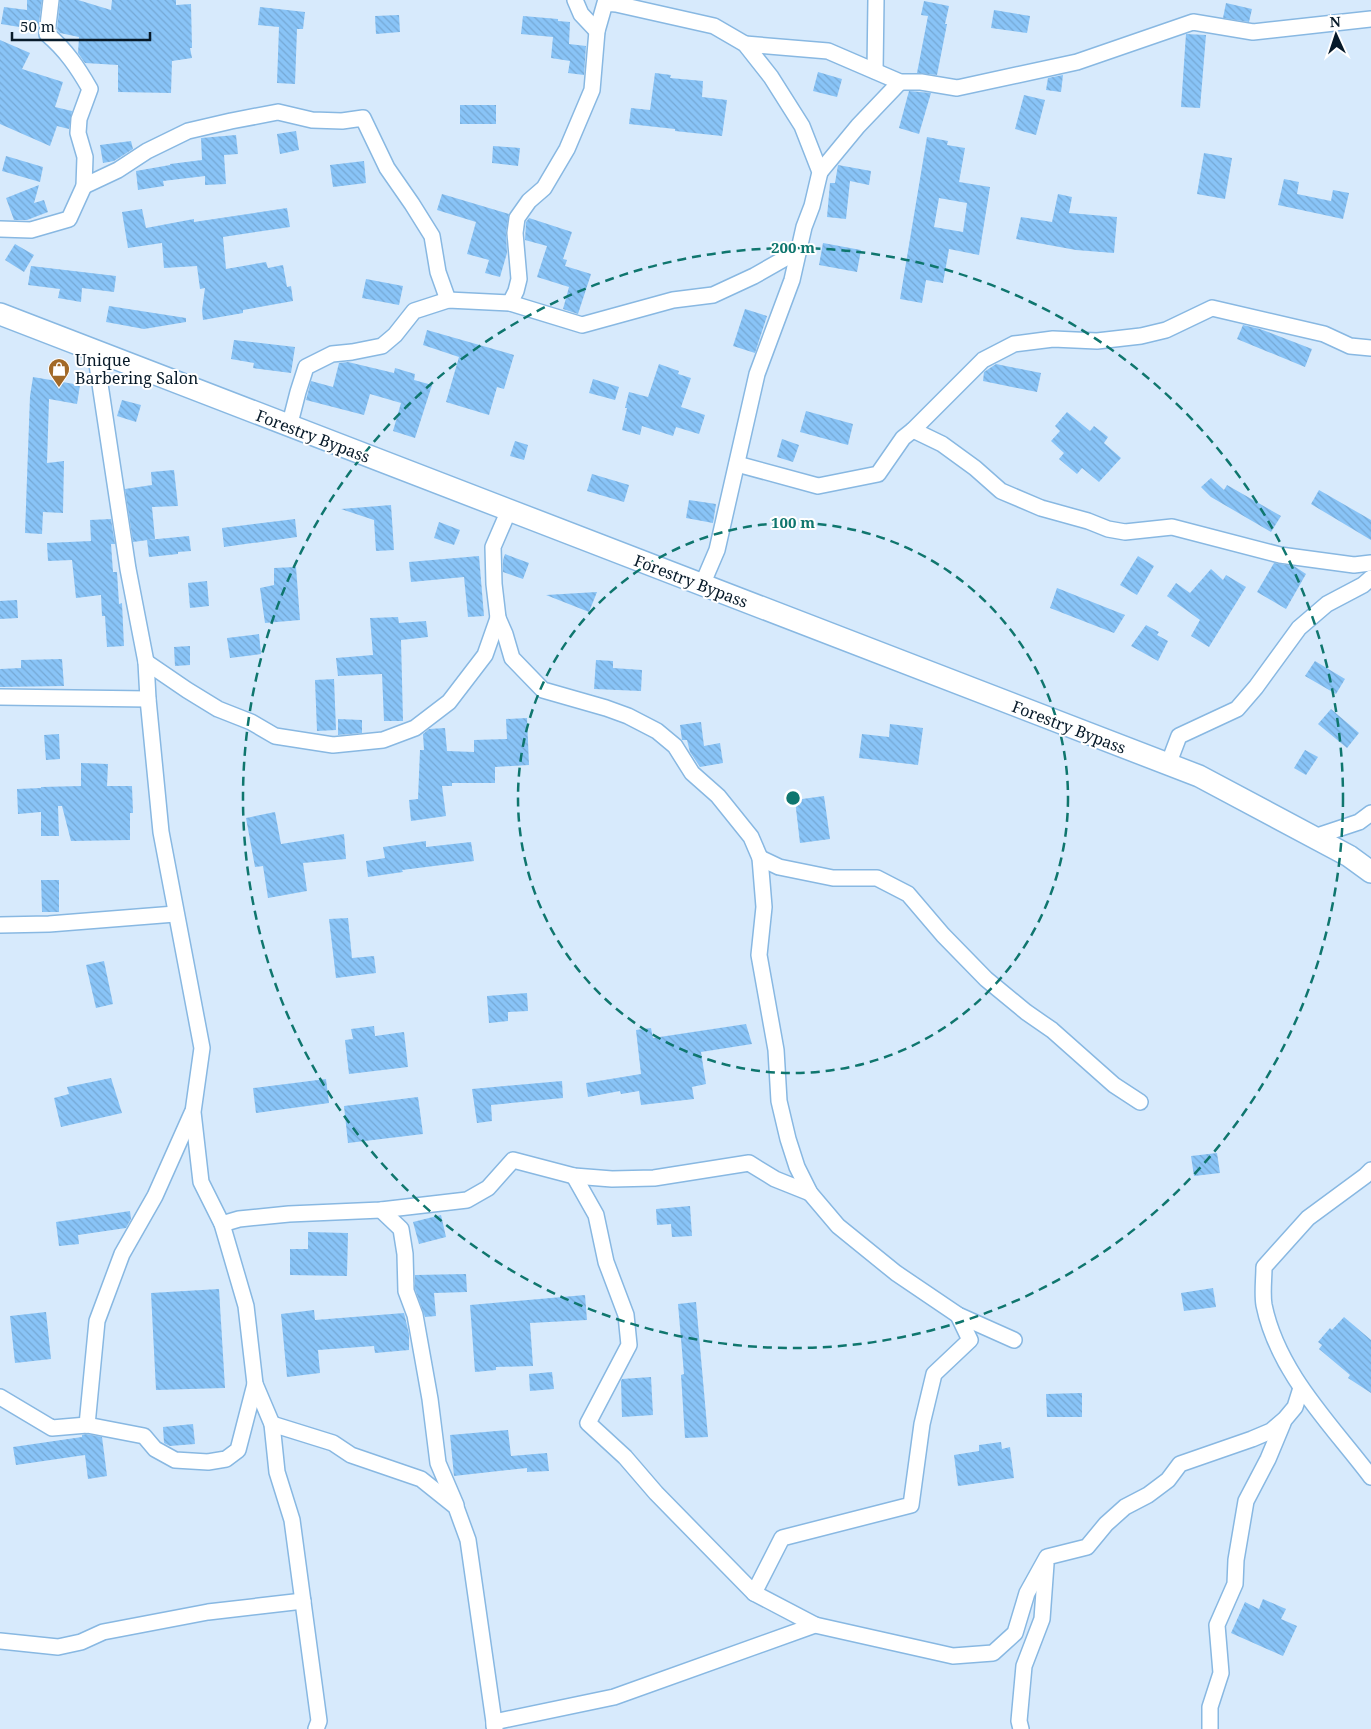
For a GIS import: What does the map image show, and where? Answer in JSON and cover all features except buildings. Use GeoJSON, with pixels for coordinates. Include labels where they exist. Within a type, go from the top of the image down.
{"type":"FeatureCollection","features":[{"type":"Feature","properties":{"kind":"street"},"geometry":{"type":"LineString","coordinates":[[0,229],[31,230],[69,219],[84,186],[85,157],[78,132],[79,119],[90,89],[76,64],[60,45],[47,34],[51,0]]}},
{"type":"Feature","properties":{"kind":"street"},"geometry":{"type":"LineString","coordinates":[[575,0],[581,14],[597,31]]}},
{"type":"Feature","properties":{"kind":"street"},"geometry":{"type":"LineString","coordinates":[[875,71],[876,0]]}},
{"type":"Feature","properties":{"kind":"street"},"geometry":{"type":"LineString","coordinates":[[510,303],[519,279],[515,233],[517,218],[529,201],[544,188],[568,149],[592,90],[597,31],[604,2],[714,26],[745,44],[771,77],[802,126],[820,172]]}},
{"type":"Feature","properties":{"kind":"street"},"geometry":{"type":"LineString","coordinates":[[745,44],[828,51],[900,82],[921,82],[957,88],[1077,62],[1193,22],[1253,32],[1371,19]]}},
{"type":"Feature","properties":{"kind":"street"},"geometry":{"type":"LineString","coordinates":[[702,585],[717,550],[757,374],[792,280],[804,227],[812,206],[820,172],[858,126],[900,82]]}},
{"type":"Feature","properties":{"kind":"street"},"geometry":{"type":"LineString","coordinates":[[84,186],[118,170],[147,152],[188,131],[278,112],[312,120],[342,121],[363,118],[387,168],[432,236],[438,272],[448,300]]}},
{"type":"Feature","properties":{"kind":"street"},"geometry":{"type":"LineString","coordinates":[[289,427],[306,367],[332,354],[382,346],[395,335],[414,311],[448,300],[510,303],[582,325],[673,300],[714,295],[754,276],[798,251]]}},
{"type":"Feature","properties":{"kind":"street"},"geometry":{"type":"LineString","coordinates":[[737,464],[818,486],[878,474],[903,438],[983,360],[1014,344],[1053,340],[1097,341],[1141,336],[1166,330],[1212,308],[1324,334],[1350,346],[1371,348]]}},
{"type":"Feature","properties":{"kind":"street","name":"Forestry Bypass"},"geometry":{"type":"LineString","coordinates":[[0,314],[289,427],[1199,776],[1349,856],[1371,872]]}},
{"type":"Feature","properties":{"kind":"street"},"geometry":{"type":"LineString","coordinates":[[96,351],[128,569],[146,662],[161,832],[175,914],[202,1048],[193,1112],[201,1182],[222,1224],[246,1306],[255,1384],[272,1424],[276,1472],[292,1520],[318,1725],[306,1729]]}},
{"type":"Feature","properties":{"kind":"street"},"geometry":{"type":"LineString","coordinates":[[913,430],[942,444],[975,468],[1001,491],[1041,508],[1088,521],[1108,530],[1125,532],[1172,527],[1280,555],[1354,565],[1371,563]]}},
{"type":"Feature","properties":{"kind":"street"},"geometry":{"type":"LineString","coordinates":[[509,510],[493,547],[494,584],[498,618],[512,658],[543,690],[606,708],[628,716],[657,731],[676,746],[692,773],[718,796],[751,837],[760,858],[764,907],[759,955],[776,1050],[779,1101],[797,1167],[810,1194],[838,1226],[896,1273],[958,1315],[1014,1340]]}},
{"type":"Feature","properties":{"kind":"street"},"geometry":{"type":"LineString","coordinates":[[1168,765],[1179,736],[1237,709],[1299,628],[1327,604],[1371,578]]}},
{"type":"Feature","properties":{"kind":"street"},"geometry":{"type":"LineString","coordinates":[[146,662],[218,709],[251,722],[275,736],[333,745],[382,740],[414,728],[449,702],[485,655],[498,618]]}},
{"type":"Feature","properties":{"kind":"street"},"geometry":{"type":"LineString","coordinates":[[0,697],[148,699]]}},
{"type":"Feature","properties":{"kind":"street"},"geometry":{"type":"LineString","coordinates":[[1314,837],[1359,822],[1371,813]]}},
{"type":"Feature","properties":{"kind":"street"},"geometry":{"type":"LineString","coordinates":[[760,858],[779,867],[833,878],[877,878],[908,894],[943,935],[986,979],[1026,1012],[1052,1030],[1114,1085],[1140,1102]]}},
{"type":"Feature","properties":{"kind":"street"},"geometry":{"type":"LineString","coordinates":[[0,925],[49,924],[175,914]]}},
{"type":"Feature","properties":{"kind":"street"},"geometry":{"type":"LineString","coordinates":[[87,1425],[97,1321],[122,1254],[155,1196],[193,1112]]}},
{"type":"Feature","properties":{"kind":"street"},"geometry":{"type":"LineString","coordinates":[[222,1224],[239,1219],[289,1214],[382,1210],[467,1200],[488,1188],[513,1160],[574,1176],[612,1179],[654,1178],[749,1163],[775,1179],[810,1194]]}},
{"type":"Feature","properties":{"kind":"street"},"geometry":{"type":"LineString","coordinates":[[1371,1170],[1308,1218],[1264,1266],[1264,1304],[1275,1341],[1301,1388],[1371,1477]]}},
{"type":"Feature","properties":{"kind":"street"},"geometry":{"type":"LineString","coordinates":[[574,1176],[596,1215],[606,1262],[626,1315],[629,1345],[588,1423],[626,1457],[656,1492],[754,1593],[815,1625],[953,1656],[993,1653],[1015,1633],[1027,1593],[1047,1557],[1087,1547],[1106,1524],[1125,1507],[1148,1495],[1168,1480],[1180,1464],[1271,1431],[1295,1407],[1301,1388]]}},
{"type":"Feature","properties":{"kind":"street"},"geometry":{"type":"LineString","coordinates":[[382,1210],[401,1229],[405,1254],[406,1291],[415,1315],[430,1399],[438,1463],[468,1540],[496,1727],[614,1697],[815,1625]]}},
{"type":"Feature","properties":{"kind":"street"},"geometry":{"type":"LineString","coordinates":[[754,1593],[782,1538],[911,1505],[922,1424],[934,1374],[970,1340],[958,1315]]}},
{"type":"Feature","properties":{"kind":"street"},"geometry":{"type":"LineString","coordinates":[[0,1397],[52,1428],[87,1425],[144,1436],[155,1449],[175,1460],[208,1462],[226,1459],[238,1450],[255,1384]]}},
{"type":"Feature","properties":{"kind":"street"},"geometry":{"type":"LineString","coordinates":[[1210,1729],[1210,1707],[1221,1673],[1217,1625],[1235,1584],[1236,1560],[1246,1501],[1268,1459],[1285,1419]]}},
{"type":"Feature","properties":{"kind":"street"},"geometry":{"type":"LineString","coordinates":[[272,1424],[333,1443],[350,1455],[421,1479],[456,1507]]}},
{"type":"Feature","properties":{"kind":"street"},"geometry":{"type":"LineString","coordinates":[[1021,1729],[1024,1666],[1042,1620],[1047,1557]]}},
{"type":"Feature","properties":{"kind":"street"},"geometry":{"type":"LineString","coordinates":[[0,1641],[58,1647],[81,1642],[103,1632],[189,1616],[303,1601]]}},
{"type":"Feature","properties":{"kind":"place","name":"Unique Barbering Salon"},"geometry":{"type":"Point","coordinates":[59,388]}}]}
